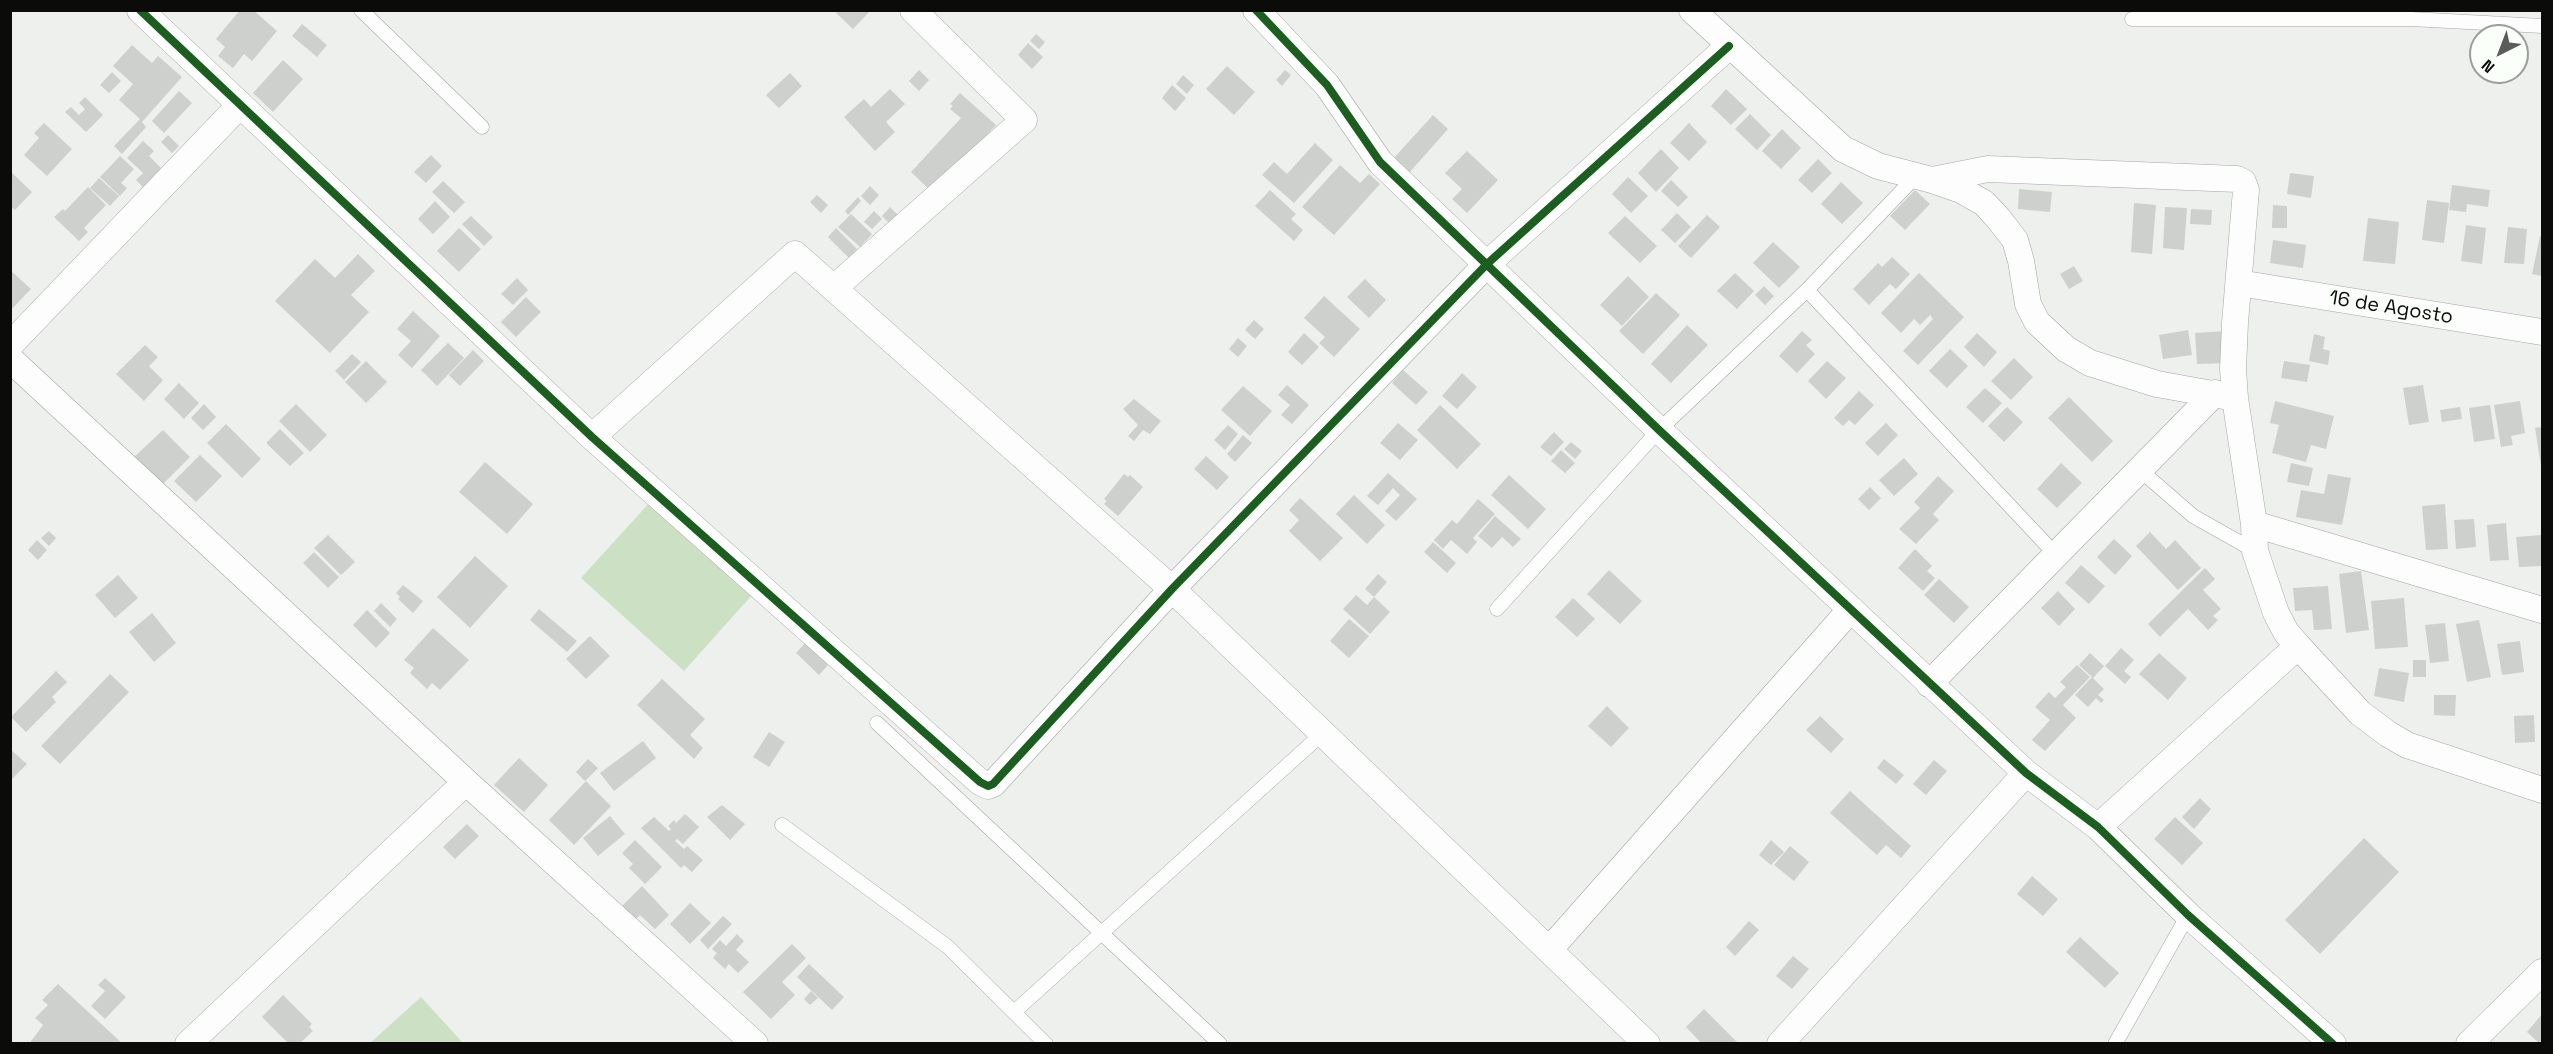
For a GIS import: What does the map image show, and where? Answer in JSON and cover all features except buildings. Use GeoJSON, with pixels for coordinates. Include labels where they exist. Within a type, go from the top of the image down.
{"type":"FeatureCollection","features":[{"type":"Feature","properties":{"kind":"street"},"geometry":{"type":"LineString","coordinates":[[140,10],[592,437],[980,782],[988,786],[993,784],[1172,589],[1486,264],[1729,46]]}},
{"type":"Feature","properties":{"kind":"street"},"geometry":{"type":"LineString","coordinates":[[834,288],[1024,120],[913,10]]}},
{"type":"Feature","properties":{"kind":"street"},"geometry":{"type":"LineString","coordinates":[[1256,10],[1327,85],[1380,162],[1486,264],[1929,684],[2026,773],[2098,827],[2188,915],[2333,1044]]}},
{"type":"Feature","properties":{"kind":"street"},"geometry":{"type":"LineString","coordinates":[[1692,10],[1843,149],[1878,166],[1961,190],[1984,203],[2015,240],[2028,304],[2037,322],[2066,349],[2090,363],[2148,381],[2225,395]]}},
{"type":"Feature","properties":{"kind":"street"},"geometry":{"type":"LineString","coordinates":[[10,345],[240,105]]}},
{"type":"Feature","properties":{"kind":"street"},"geometry":{"type":"LineString","coordinates":[[1924,178],[1988,169],[2237,179],[2242,182],[2246,190],[2233,369],[2225,395],[2254,524],[2255,551],[2276,613],[2286,632],[2361,713],[2399,741],[2542,790]]}},
{"type":"Feature","properties":{"kind":"street"},"geometry":{"type":"LineString","coordinates":[[592,437],[795,254],[1172,589],[1647,1044]]}},
{"type":"Feature","properties":{"kind":"street","name":"16 de Agosto"},"geometry":{"type":"LineString","coordinates":[[2239,284],[2542,332]]}},
{"type":"Feature","properties":{"kind":"street"},"geometry":{"type":"LineString","coordinates":[[10,359],[466,782],[755,1044]]}},
{"type":"Feature","properties":{"kind":"street"},"geometry":{"type":"LineString","coordinates":[[1929,684],[2140,470],[2225,395]]}},
{"type":"Feature","properties":{"kind":"street"},"geometry":{"type":"LineString","coordinates":[[2254,524],[2542,609]]}},
{"type":"Feature","properties":{"kind":"street"},"geometry":{"type":"LineString","coordinates":[[1550,949],[1851,609]]}},
{"type":"Feature","properties":{"kind":"street"},"geometry":{"type":"LineString","coordinates":[[2098,827],[2298,646]]}},
{"type":"Feature","properties":{"kind":"street"},"geometry":{"type":"LineString","coordinates":[[1780,1044],[2026,773]]}},
{"type":"Feature","properties":{"kind":"street"},"geometry":{"type":"LineString","coordinates":[[188,1044],[466,782]]}},
{"type":"Feature","properties":{"kind":"street"},"geometry":{"type":"LineString","coordinates":[[2469,1044],[2542,972]]}},
{"type":"Feature","properties":{"kind":"lane"},"geometry":{"type":"LineString","coordinates":[[361,10],[482,127]]}},
{"type":"Feature","properties":{"kind":"lane"},"geometry":{"type":"LineString","coordinates":[[2132,20],[2411,19],[2542,26]]}},
{"type":"Feature","properties":{"kind":"lane"},"geometry":{"type":"LineString","coordinates":[[1497,609],[1659,430],[1924,178]]}},
{"type":"Feature","properties":{"kind":"lane"},"geometry":{"type":"LineString","coordinates":[[1807,290],[2056,555]]}},
{"type":"Feature","properties":{"kind":"lane"},"geometry":{"type":"LineString","coordinates":[[2140,470],[2193,516],[2255,551]]}},
{"type":"Feature","properties":{"kind":"lane"},"geometry":{"type":"LineString","coordinates":[[877,723],[1220,1044]]}},
{"type":"Feature","properties":{"kind":"lane"},"geometry":{"type":"LineString","coordinates":[[1014,1012],[1323,733]]}},
{"type":"Feature","properties":{"kind":"lane"},"geometry":{"type":"LineString","coordinates":[[782,825],[948,947],[1046,1044]]}},
{"type":"Feature","properties":{"kind":"lane"},"geometry":{"type":"LineString","coordinates":[[2115,1044],[2188,915]]}},
{"type":"Feature","properties":{"kind":"green space"},"geometry":{"type":"Polygon","coordinates":[[[651,501],[753,594],[684,671],[581,578],[651,501]]]}},
{"type":"Feature","properties":{"kind":"green space"},"geometry":{"type":"Polygon","coordinates":[[[421,997],[463,1043],[370,1043],[421,997]]]}},
{"type":"Feature","properties":{"kind":"cycle path"},"geometry":{"type":"LineString","coordinates":[[140,10],[592,437],[980,782],[988,786],[993,784],[1172,589],[1487,264],[1729,46]]}},
{"type":"Feature","properties":{"kind":"cycle path"},"geometry":{"type":"LineString","coordinates":[[1256,10],[1327,85],[1380,162],[1659,430],[2026,773],[2098,827],[2188,915],[2333,1044]]}}]}
